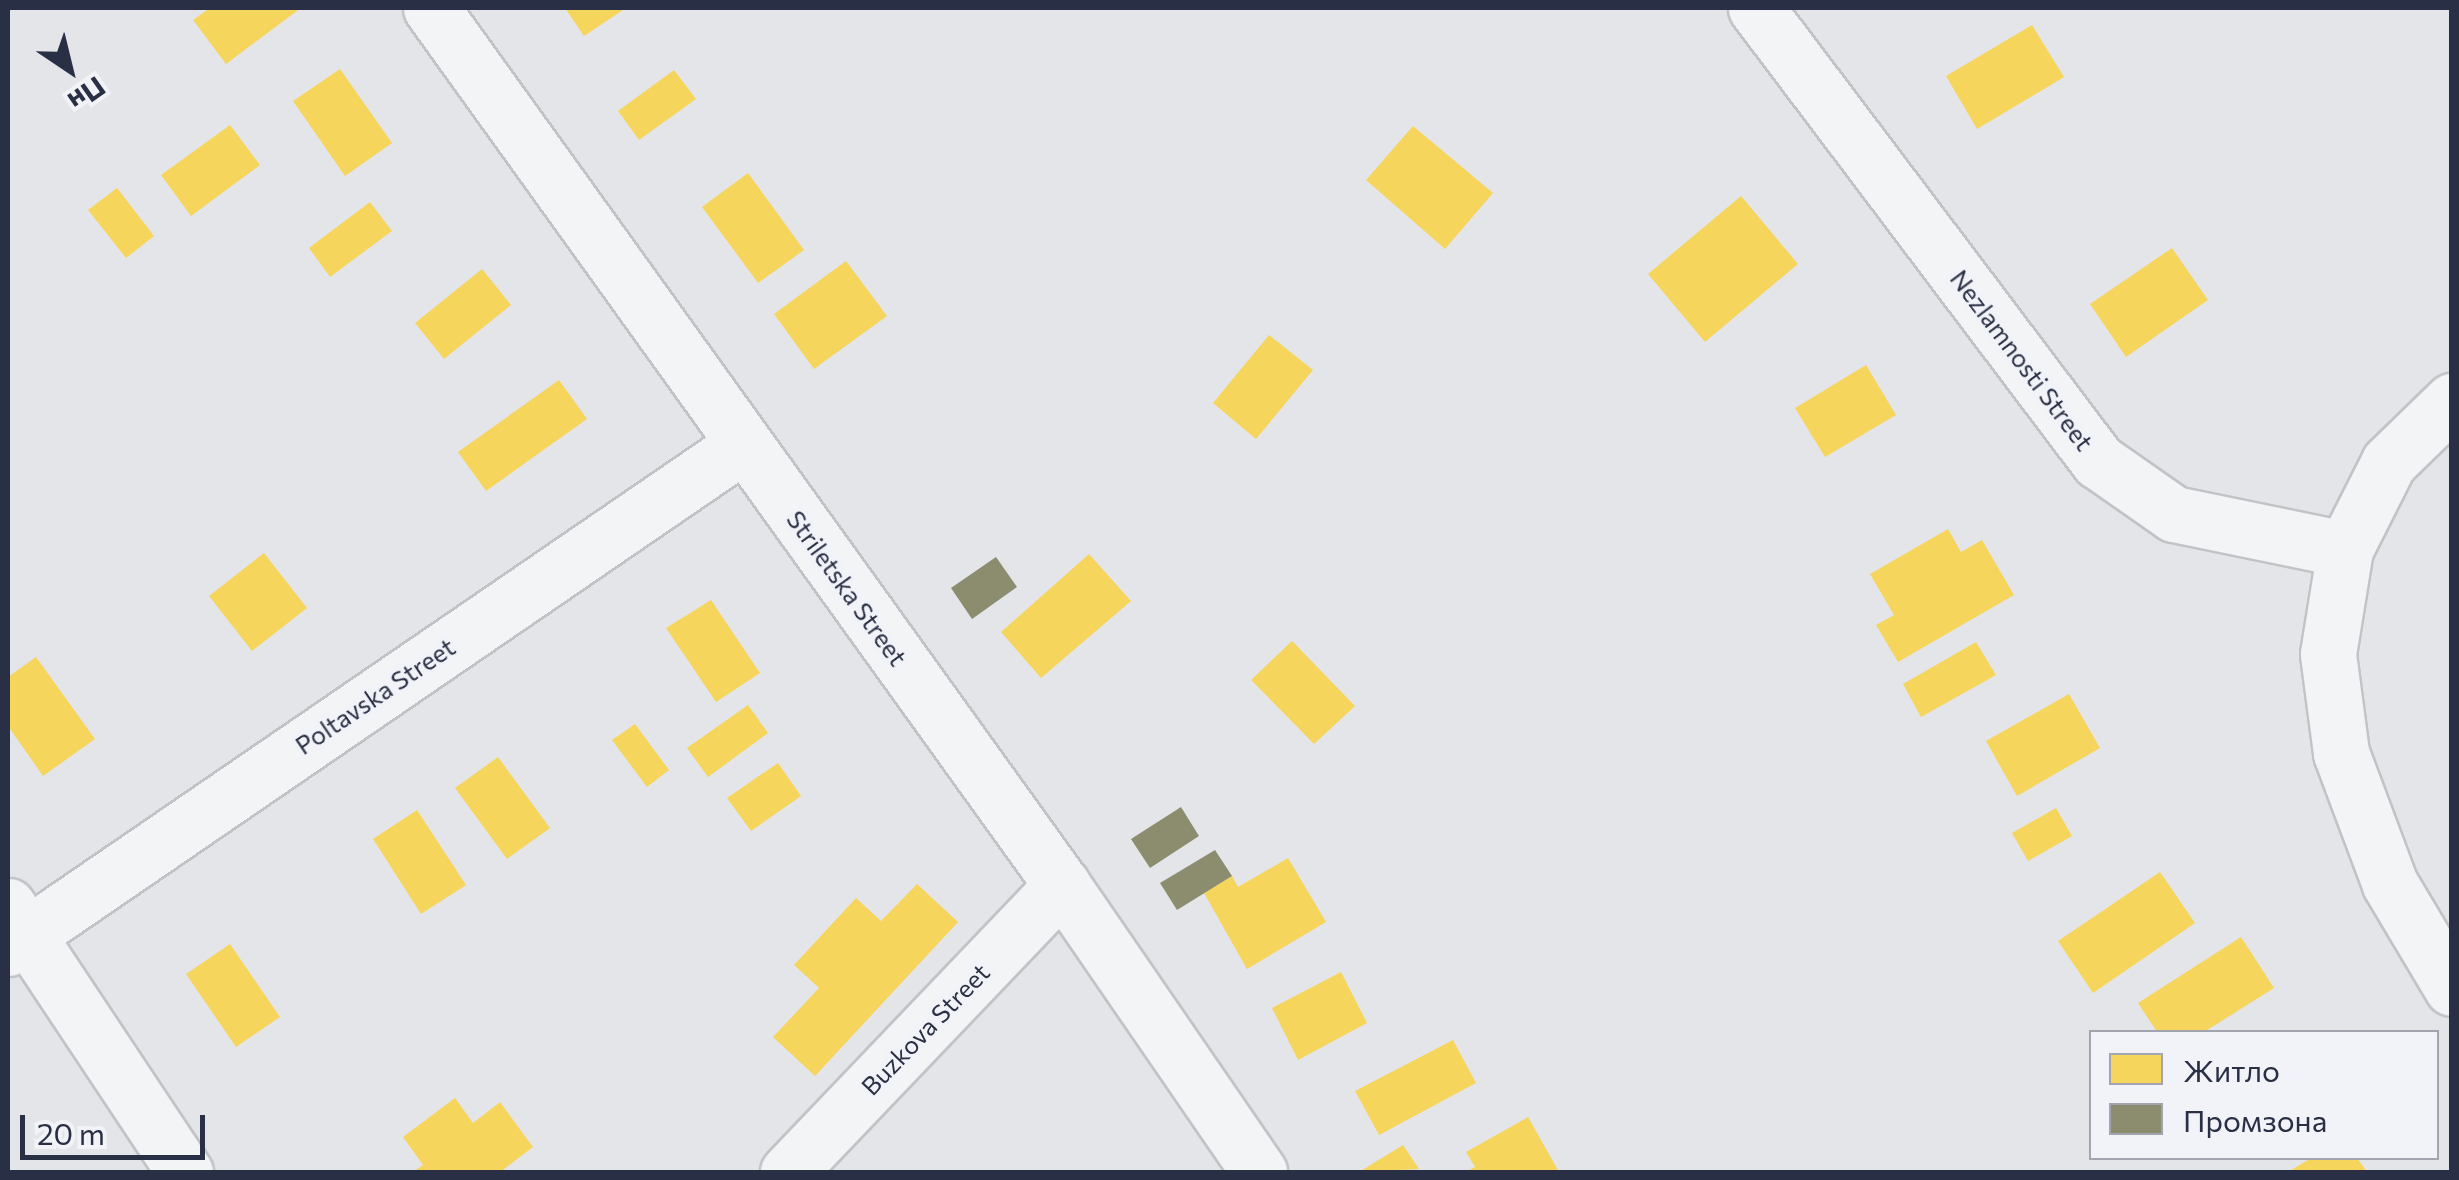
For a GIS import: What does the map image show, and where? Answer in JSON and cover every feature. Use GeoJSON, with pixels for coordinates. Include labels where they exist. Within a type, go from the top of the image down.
{"type":"FeatureCollection","features":[{"type":"Feature","properties":{"kind":"street","name":"Striletska Street"},"geometry":{"type":"LineString","coordinates":[[431,8],[1062,885],[1258,1172]]}},
{"type":"Feature","properties":{"kind":"street","name":"Nezlamnosti Street"},"geometry":{"type":"LineString","coordinates":[[1756,8],[2098,461],[2174,514],[2345,548]]}},
{"type":"Feature","properties":{"kind":"street"},"geometry":{"type":"LineString","coordinates":[[2452,401],[2388,462],[2345,548],[2328,654],[2341,753],[2390,884],[2452,988]]}},
{"type":"Feature","properties":{"kind":"street","name":"Poltavska Street"},"geometry":{"type":"LineString","coordinates":[[14,929],[743,445]]}},
{"type":"Feature","properties":{"kind":"street","name":"Buzkova Street"},"geometry":{"type":"LineString","coordinates":[[788,1172],[1062,885]]}},
{"type":"Feature","properties":{"kind":"street"},"geometry":{"type":"LineString","coordinates":[[14,929],[186,1172]]}},
{"type":"Feature","properties":{"kind":"building: Житло"},"geometry":{"type":"Polygon","coordinates":[[[210,8],[301,8],[226,64],[193,20],[210,8]]]}},
{"type":"Feature","properties":{"kind":"building: Житло"},"geometry":{"type":"Polygon","coordinates":[[[565,8],[626,8],[584,36],[565,8]]]}},
{"type":"Feature","properties":{"kind":"building: Житло"},"geometry":{"type":"Polygon","coordinates":[[[2032,25],[2064,77],[1977,129],[1946,76],[2032,25]]]}},
{"type":"Feature","properties":{"kind":"building: Житло"},"geometry":{"type":"Polygon","coordinates":[[[340,69],[392,143],[345,176],[293,101],[340,69]]]}},
{"type":"Feature","properties":{"kind":"building: Житло"},"geometry":{"type":"Polygon","coordinates":[[[674,70],[696,99],[639,140],[618,111],[674,70]]]}},
{"type":"Feature","properties":{"kind":"building: Житло"},"geometry":{"type":"Polygon","coordinates":[[[230,125],[260,165],[191,216],[161,175],[230,125]]]}},
{"type":"Feature","properties":{"kind":"building: Житло"},"geometry":{"type":"Polygon","coordinates":[[[1413,126],[1493,193],[1445,249],[1366,180],[1413,126]]]}},
{"type":"Feature","properties":{"kind":"building: Житло"},"geometry":{"type":"Polygon","coordinates":[[[748,173],[804,250],[758,283],[702,207],[748,173]]]}},
{"type":"Feature","properties":{"kind":"building: Житло"},"geometry":{"type":"Polygon","coordinates":[[[117,188],[154,236],[126,258],[88,210],[117,188]]]}},
{"type":"Feature","properties":{"kind":"building: Житло"},"geometry":{"type":"Polygon","coordinates":[[[1741,196],[1798,264],[1705,342],[1648,274],[1741,196]]]}},
{"type":"Feature","properties":{"kind":"building: Житло"},"geometry":{"type":"Polygon","coordinates":[[[370,202],[392,231],[330,277],[309,248],[370,202]]]}},
{"type":"Feature","properties":{"kind":"building: Житло"},"geometry":{"type":"Polygon","coordinates":[[[2172,248],[2208,300],[2126,357],[2090,304],[2172,248]]]}},
{"type":"Feature","properties":{"kind":"building: Житло"},"geometry":{"type":"Polygon","coordinates":[[[846,261],[887,316],[814,369],[774,314],[846,261]]]}},
{"type":"Feature","properties":{"kind":"building: Житло"},"geometry":{"type":"Polygon","coordinates":[[[482,269],[511,305],[444,359],[415,323],[482,269]]]}},
{"type":"Feature","properties":{"kind":"building: Житло"},"geometry":{"type":"Polygon","coordinates":[[[1269,335],[1313,370],[1256,439],[1213,403],[1269,335]]]}},
{"type":"Feature","properties":{"kind":"building: Житло"},"geometry":{"type":"Polygon","coordinates":[[[1866,365],[1896,415],[1825,457],[1795,408],[1866,365]]]}},
{"type":"Feature","properties":{"kind":"building: Житло"},"geometry":{"type":"Polygon","coordinates":[[[559,380],[587,419],[486,491],[458,452],[559,380]]]}},
{"type":"Feature","properties":{"kind":"building: Житло"},"geometry":{"type":"Polygon","coordinates":[[[1948,529],[1961,552],[1982,540],[2014,595],[1898,662],[1876,625],[1894,615],[1870,574],[1948,529]]]}},
{"type":"Feature","properties":{"kind":"building: Житло"},"geometry":{"type":"Polygon","coordinates":[[[264,553],[307,608],[252,651],[209,596],[264,553]]]}},
{"type":"Feature","properties":{"kind":"building: Житло"},"geometry":{"type":"Polygon","coordinates":[[[1089,554],[1131,601],[1041,678],[1001,632],[1089,554]]]}},
{"type":"Feature","properties":{"kind":"building: Житло"},"geometry":{"type":"Polygon","coordinates":[[[711,600],[760,673],[716,702],[666,628],[711,600]]]}},
{"type":"Feature","properties":{"kind":"building: Житло"},"geometry":{"type":"Polygon","coordinates":[[[1292,641],[1355,706],[1314,744],[1251,680],[1292,641]]]}},
{"type":"Feature","properties":{"kind":"building: Житло"},"geometry":{"type":"Polygon","coordinates":[[[1976,642],[1996,675],[1921,717],[1903,684],[1976,642]]]}},
{"type":"Feature","properties":{"kind":"building: Житло"},"geometry":{"type":"Polygon","coordinates":[[[36,657],[95,739],[43,776],[8,726],[8,677],[36,657]]]}},
{"type":"Feature","properties":{"kind":"building: Житло"},"geometry":{"type":"Polygon","coordinates":[[[2069,694],[2100,748],[2017,796],[1986,741],[2069,694]]]}},
{"type":"Feature","properties":{"kind":"building: Житло"},"geometry":{"type":"Polygon","coordinates":[[[748,705],[768,733],[708,777],[687,748],[748,705]]]}},
{"type":"Feature","properties":{"kind":"building: Житло"},"geometry":{"type":"Polygon","coordinates":[[[635,724],[669,770],[647,787],[612,740],[635,724]]]}},
{"type":"Feature","properties":{"kind":"building: Житло"},"geometry":{"type":"Polygon","coordinates":[[[498,757],[550,828],[507,859],[455,788],[498,757]]]}},
{"type":"Feature","properties":{"kind":"building: Житло"},"geometry":{"type":"Polygon","coordinates":[[[778,763],[801,796],[751,831],[727,798],[778,763]]]}},
{"type":"Feature","properties":{"kind":"building: Житло"},"geometry":{"type":"Polygon","coordinates":[[[2056,808],[2072,836],[2028,861],[2012,833],[2056,808]]]}},
{"type":"Feature","properties":{"kind":"building: Житло"},"geometry":{"type":"Polygon","coordinates":[[[417,810],[466,885],[421,914],[373,839],[417,810]]]}},
{"type":"Feature","properties":{"kind":"building: Житло"},"geometry":{"type":"Polygon","coordinates":[[[1288,858],[1326,922],[1247,969],[1204,893],[1232,876],[1238,887],[1288,858]]]}},
{"type":"Feature","properties":{"kind":"building: Житло"},"geometry":{"type":"Polygon","coordinates":[[[2160,872],[2195,923],[2093,993],[2058,941],[2160,872]]]}},
{"type":"Feature","properties":{"kind":"building: Житло"},"geometry":{"type":"Polygon","coordinates":[[[917,884],[958,922],[815,1076],[773,1037],[819,988],[794,965],[856,898],[881,921],[917,884]]]}},
{"type":"Feature","properties":{"kind":"building: Житло"},"geometry":{"type":"Polygon","coordinates":[[[2241,937],[2274,988],[2207,1030],[2156,1030],[2138,1003],[2241,937]]]}},
{"type":"Feature","properties":{"kind":"building: Житло"},"geometry":{"type":"Polygon","coordinates":[[[230,944],[280,1017],[236,1047],[186,974],[230,944]]]}},
{"type":"Feature","properties":{"kind":"building: Житло"},"geometry":{"type":"Polygon","coordinates":[[[1341,972],[1367,1023],[1298,1060],[1272,1008],[1341,972]]]}},
{"type":"Feature","properties":{"kind":"building: Житло"},"geometry":{"type":"Polygon","coordinates":[[[1453,1040],[1476,1083],[1379,1135],[1355,1091],[1453,1040]]]}},
{"type":"Feature","properties":{"kind":"building: Житло"},"geometry":{"type":"Polygon","coordinates":[[[455,1098],[473,1123],[500,1102],[533,1147],[500,1172],[413,1172],[423,1165],[403,1137],[455,1098]]]}},
{"type":"Feature","properties":{"kind":"building: Житло"},"geometry":{"type":"Polygon","coordinates":[[[1528,1117],[1559,1172],[1465,1172],[1475,1167],[1466,1152],[1528,1117]]]}},
{"type":"Feature","properties":{"kind":"building: Житло"},"geometry":{"type":"Polygon","coordinates":[[[1403,1145],[1419,1169],[1359,1172],[1403,1145]]]}},
{"type":"Feature","properties":{"kind":"building: Житло"},"geometry":{"type":"Polygon","coordinates":[[[2308,1160],[2358,1160],[2367,1172],[2288,1172],[2308,1160]]]}},
{"type":"Feature","properties":{"kind":"building: Промзона"},"geometry":{"type":"Polygon","coordinates":[[[996,557],[1017,587],[972,619],[951,588],[996,557]]]}},
{"type":"Feature","properties":{"kind":"building: Промзона"},"geometry":{"type":"Polygon","coordinates":[[[1181,807],[1199,836],[1150,868],[1131,839],[1181,807]]]}},
{"type":"Feature","properties":{"kind":"building: Промзона"},"geometry":{"type":"Polygon","coordinates":[[[1215,850],[1232,876],[1177,910],[1160,883],[1215,850]]]}}]}
